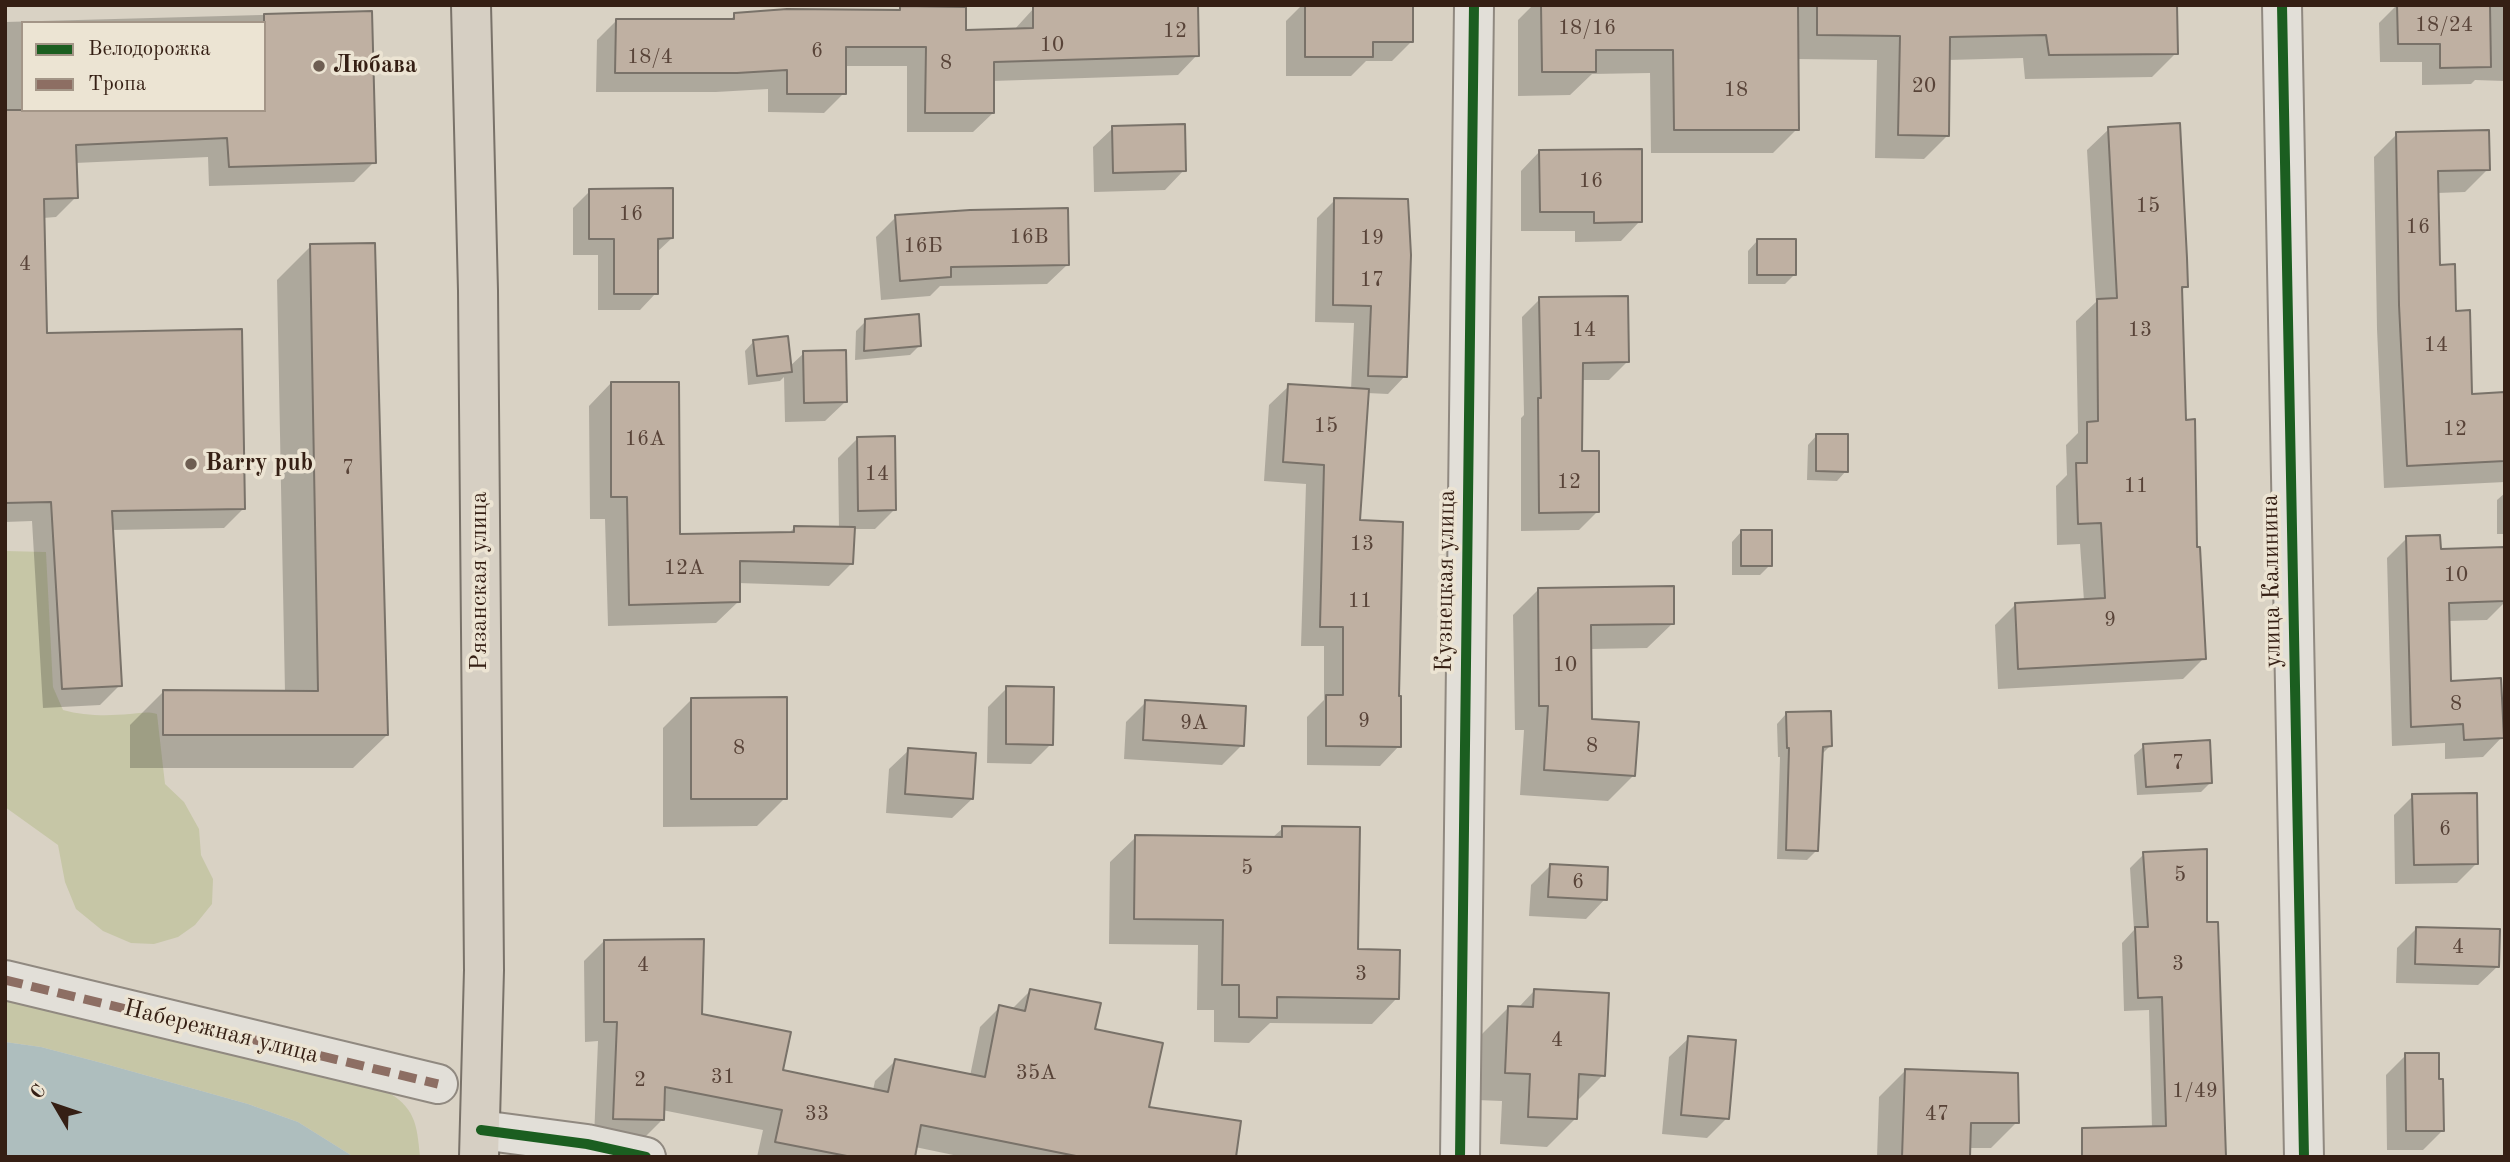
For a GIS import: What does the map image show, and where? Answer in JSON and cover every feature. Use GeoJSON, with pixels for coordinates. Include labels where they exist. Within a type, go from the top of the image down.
{"type":"FeatureCollection","features":[{"type":"Feature","properties":{"kind":"main road","name":"Рязанская улица"},"geometry":{"type":"LineString","coordinates":[[471,5],[478,305],[484,970],[480,1144]]}},
{"type":"Feature","properties":{"kind":"street","name":"Кузнецкая улица"},"geometry":{"type":"LineString","coordinates":[[1460,1157],[1474,5]]}},
{"type":"Feature","properties":{"kind":"street","name":"улица Калинина"},"geometry":{"type":"LineString","coordinates":[[2282,5],[2304,1157]]}},
{"type":"Feature","properties":{"kind":"street","name":"Набережная улица"},"geometry":{"type":"LineString","coordinates":[[5,980],[438,1084]]}},
{"type":"Feature","properties":{"kind":"street"},"geometry":{"type":"LineString","coordinates":[[480,1144],[587,1144],[646,1157]]}},
{"type":"Feature","properties":{"kind":"green space"},"geometry":{"type":"Polygon","coordinates":[[[5,551],[46,552],[53,687],[63,710],[96,715],[147,712],[157,714],[165,784],[184,802],[199,829],[201,855],[213,879],[212,904],[195,925],[178,937],[154,944],[131,943],[103,931],[76,909],[65,882],[58,845],[5,807],[5,551]]]}},
{"type":"Feature","properties":{"kind":"green space"},"geometry":{"type":"Polygon","coordinates":[[[5,991],[384,1090],[402,1103],[412,1117],[420,1157],[354,1157],[298,1122],[248,1104],[41,1047],[5,1042],[5,991]]]}},
{"type":"Feature","properties":{"kind":"shaded area"},"geometry":{"type":"Polygon","coordinates":[[[5,1042],[41,1047],[248,1104],[298,1122],[354,1157],[5,1157],[5,1042]]]}},
{"type":"Feature","properties":{"kind":"building"},"geometry":{"type":"Polygon","coordinates":[[[1198,5],[1199,56],[994,62],[994,113],[925,113],[926,47],[846,47],[846,94],[787,94],[787,70],[737,73],[615,73],[616,19],[734,19],[734,13],[787,9],[900,10],[900,6],[966,7],[966,30],[1033,28],[1033,6],[1198,5]]]}},
{"type":"Feature","properties":{"kind":"building"},"geometry":{"type":"Polygon","coordinates":[[[1305,5],[1413,5],[1413,42],[1373,42],[1373,57],[1305,57],[1305,5]]]}},
{"type":"Feature","properties":{"kind":"building"},"geometry":{"type":"Polygon","coordinates":[[[1541,5],[1798,5],[1799,130],[1674,130],[1673,50],[1596,50],[1596,72],[1542,72],[1541,5]]]}},
{"type":"Feature","properties":{"kind":"building"},"geometry":{"type":"Polygon","coordinates":[[[1817,5],[2177,5],[2178,54],[2049,55],[2046,35],[1950,37],[1949,136],[1898,135],[1900,36],[1817,35],[1817,5]]]}},
{"type":"Feature","properties":{"kind":"building"},"geometry":{"type":"Polygon","coordinates":[[[2397,5],[2490,5],[2491,67],[2440,68],[2440,44],[2398,44],[2397,5]]]}},
{"type":"Feature","properties":{"kind":"building"},"geometry":{"type":"Polygon","coordinates":[[[372,11],[376,163],[229,167],[227,138],[76,145],[78,198],[44,199],[47,333],[242,329],[245,509],[112,511],[122,686],[62,689],[51,502],[5,503],[5,110],[266,112],[264,14],[372,11]]]}},
{"type":"Feature","properties":{"kind":"building"},"geometry":{"type":"Polygon","coordinates":[[[2180,123],[2188,287],[2182,287],[2186,420],[2195,419],[2197,547],[2200,547],[2206,659],[2018,669],[2015,603],[2105,598],[2101,523],[2078,524],[2076,463],[2087,463],[2087,422],[2098,421],[2097,299],[2117,298],[2108,127],[2180,123]]]}},
{"type":"Feature","properties":{"kind":"building"},"geometry":{"type":"Polygon","coordinates":[[[1185,124],[1186,171],[1113,173],[1112,126],[1185,124]]]}},
{"type":"Feature","properties":{"kind":"building"},"geometry":{"type":"Polygon","coordinates":[[[2489,130],[2490,170],[2438,171],[2440,265],[2455,264],[2456,311],[2470,310],[2472,394],[2505,392],[2505,461],[2407,466],[2399,305],[2396,132],[2489,130]]]}},
{"type":"Feature","properties":{"kind":"building"},"geometry":{"type":"Polygon","coordinates":[[[1642,149],[1642,222],[1594,223],[1594,212],[1540,212],[1539,150],[1642,149]]]}},
{"type":"Feature","properties":{"kind":"building"},"geometry":{"type":"Polygon","coordinates":[[[673,188],[673,238],[658,239],[658,294],[614,294],[614,239],[589,239],[589,189],[673,188]]]}},
{"type":"Feature","properties":{"kind":"building"},"geometry":{"type":"Polygon","coordinates":[[[1334,198],[1408,199],[1411,255],[1407,377],[1368,376],[1371,306],[1333,305],[1334,198]]]}},
{"type":"Feature","properties":{"kind":"building"},"geometry":{"type":"Polygon","coordinates":[[[1068,208],[1069,265],[951,267],[951,277],[900,281],[895,215],[1068,208]]]}},
{"type":"Feature","properties":{"kind":"building"},"geometry":{"type":"Polygon","coordinates":[[[1757,239],[1796,239],[1796,275],[1757,275],[1757,239]]]}},
{"type":"Feature","properties":{"kind":"building"},"geometry":{"type":"Polygon","coordinates":[[[375,243],[388,735],[163,735],[163,690],[318,691],[310,244],[375,243]]]}},
{"type":"Feature","properties":{"kind":"building"},"geometry":{"type":"Polygon","coordinates":[[[1628,296],[1629,362],[1583,363],[1582,451],[1599,451],[1599,512],[1539,513],[1539,297],[1628,296]]]}},
{"type":"Feature","properties":{"kind":"building"},"geometry":{"type":"Polygon","coordinates":[[[919,314],[921,346],[864,351],[865,319],[919,314]]]}},
{"type":"Feature","properties":{"kind":"building"},"geometry":{"type":"Polygon","coordinates":[[[788,336],[792,372],[757,376],[753,340],[788,336]]]}},
{"type":"Feature","properties":{"kind":"building"},"geometry":{"type":"Polygon","coordinates":[[[846,350],[847,402],[804,403],[803,351],[846,350]]]}},
{"type":"Feature","properties":{"kind":"building"},"geometry":{"type":"Polygon","coordinates":[[[611,382],[679,382],[680,534],[794,532],[794,526],[855,527],[853,564],[740,561],[740,602],[629,605],[627,497],[611,497],[611,382]]]}},
{"type":"Feature","properties":{"kind":"building"},"geometry":{"type":"Polygon","coordinates":[[[1288,384],[1369,389],[1360,520],[1403,522],[1399,696],[1401,747],[1326,746],[1326,695],[1343,695],[1343,627],[1320,627],[1324,465],[1283,462],[1288,384]]]}},
{"type":"Feature","properties":{"kind":"building"},"geometry":{"type":"Polygon","coordinates":[[[1816,434],[1848,434],[1848,472],[1816,471],[1816,434]]]}},
{"type":"Feature","properties":{"kind":"building"},"geometry":{"type":"Polygon","coordinates":[[[895,436],[896,510],[858,511],[857,437],[895,436]]]}},
{"type":"Feature","properties":{"kind":"building"},"geometry":{"type":"Polygon","coordinates":[[[1741,530],[1772,530],[1772,566],[1741,566],[1741,530]]]}},
{"type":"Feature","properties":{"kind":"building"},"geometry":{"type":"Polygon","coordinates":[[[2440,535],[2441,549],[2505,547],[2505,601],[2449,603],[2451,681],[2501,678],[2504,738],[2464,740],[2463,724],[2411,727],[2406,536],[2440,535]]]}},
{"type":"Feature","properties":{"kind":"building"},"geometry":{"type":"Polygon","coordinates":[[[1674,586],[1674,624],[1591,625],[1592,719],[1639,722],[1635,776],[1544,770],[1548,706],[1539,706],[1538,588],[1674,586]]]}},
{"type":"Feature","properties":{"kind":"building"},"geometry":{"type":"Polygon","coordinates":[[[1006,686],[1054,687],[1053,745],[1006,744],[1006,686]]]}},
{"type":"Feature","properties":{"kind":"building"},"geometry":{"type":"Polygon","coordinates":[[[787,697],[787,799],[691,799],[691,698],[787,697]]]}},
{"type":"Feature","properties":{"kind":"building"},"geometry":{"type":"Polygon","coordinates":[[[1145,700],[1246,706],[1244,746],[1143,740],[1145,700]]]}},
{"type":"Feature","properties":{"kind":"building"},"geometry":{"type":"Polygon","coordinates":[[[1831,711],[1832,746],[1823,747],[1818,851],[1786,850],[1789,748],[1786,712],[1831,711]]]}},
{"type":"Feature","properties":{"kind":"building"},"geometry":{"type":"Polygon","coordinates":[[[2210,740],[2212,783],[2146,787],[2143,744],[2210,740]]]}},
{"type":"Feature","properties":{"kind":"building"},"geometry":{"type":"Polygon","coordinates":[[[908,748],[976,753],[973,799],[905,794],[908,748]]]}},
{"type":"Feature","properties":{"kind":"building"},"geometry":{"type":"Polygon","coordinates":[[[2477,793],[2478,864],[2414,865],[2412,794],[2477,793]]]}},
{"type":"Feature","properties":{"kind":"building"},"geometry":{"type":"Polygon","coordinates":[[[1282,826],[1360,827],[1358,949],[1400,950],[1399,999],[1277,997],[1277,1018],[1239,1017],[1239,985],[1222,985],[1223,920],[1134,919],[1135,835],[1282,837],[1282,826]]]}},
{"type":"Feature","properties":{"kind":"building"},"geometry":{"type":"Polygon","coordinates":[[[2207,849],[2207,922],[2218,922],[2226,1157],[2082,1157],[2082,1128],[2166,1126],[2162,997],[2138,998],[2135,927],[2148,927],[2143,852],[2207,849]]]}},
{"type":"Feature","properties":{"kind":"building"},"geometry":{"type":"Polygon","coordinates":[[[1550,864],[1608,867],[1607,900],[1548,897],[1550,864]]]}},
{"type":"Feature","properties":{"kind":"building"},"geometry":{"type":"Polygon","coordinates":[[[2416,927],[2500,929],[2499,967],[2415,964],[2416,927]]]}},
{"type":"Feature","properties":{"kind":"building"},"geometry":{"type":"Polygon","coordinates":[[[704,939],[702,1014],[791,1032],[783,1070],[888,1092],[895,1059],[985,1077],[999,1005],[1025,1011],[1030,989],[1101,1003],[1095,1029],[1163,1043],[1149,1107],[1241,1121],[1236,1157],[1081,1157],[921,1125],[915,1157],[852,1157],[775,1142],[782,1110],[665,1087],[664,1120],[613,1119],[617,1022],[604,1022],[604,940],[704,939]]]}},
{"type":"Feature","properties":{"kind":"building"},"geometry":{"type":"Polygon","coordinates":[[[1534,989],[1609,993],[1605,1076],[1579,1074],[1577,1119],[1528,1117],[1530,1074],[1505,1073],[1508,1006],[1533,1007],[1534,989]]]}},
{"type":"Feature","properties":{"kind":"building"},"geometry":{"type":"Polygon","coordinates":[[[1688,1036],[1736,1040],[1729,1119],[1681,1115],[1688,1036]]]}},
{"type":"Feature","properties":{"kind":"building"},"geometry":{"type":"Polygon","coordinates":[[[2405,1053],[2439,1053],[2439,1079],[2443,1079],[2444,1131],[2406,1131],[2405,1053]]]}},
{"type":"Feature","properties":{"kind":"building"},"geometry":{"type":"Polygon","coordinates":[[[1905,1069],[2018,1073],[2019,1123],[1971,1123],[1970,1157],[1902,1157],[1905,1069]]]}},
{"type":"Feature","properties":{"kind":"marked path"},"geometry":{"type":"LineString","coordinates":[[5,980],[438,1084]]}},
{"type":"Feature","properties":{"kind":"cycle path"},"geometry":{"type":"LineString","coordinates":[[1460,1157],[1474,5]]}},
{"type":"Feature","properties":{"kind":"cycle path"},"geometry":{"type":"LineString","coordinates":[[2282,5],[2304,1157]]}},
{"type":"Feature","properties":{"kind":"cycle path"},"geometry":{"type":"LineString","coordinates":[[481,1130],[587,1144],[646,1157]]}},
{"type":"Feature","properties":{"kind":"place","name":"Любава"},"geometry":{"type":"Point","coordinates":[319,66]}},
{"type":"Feature","properties":{"kind":"place","name":"Barry pub"},"geometry":{"type":"Point","coordinates":[191,464]}}]}
